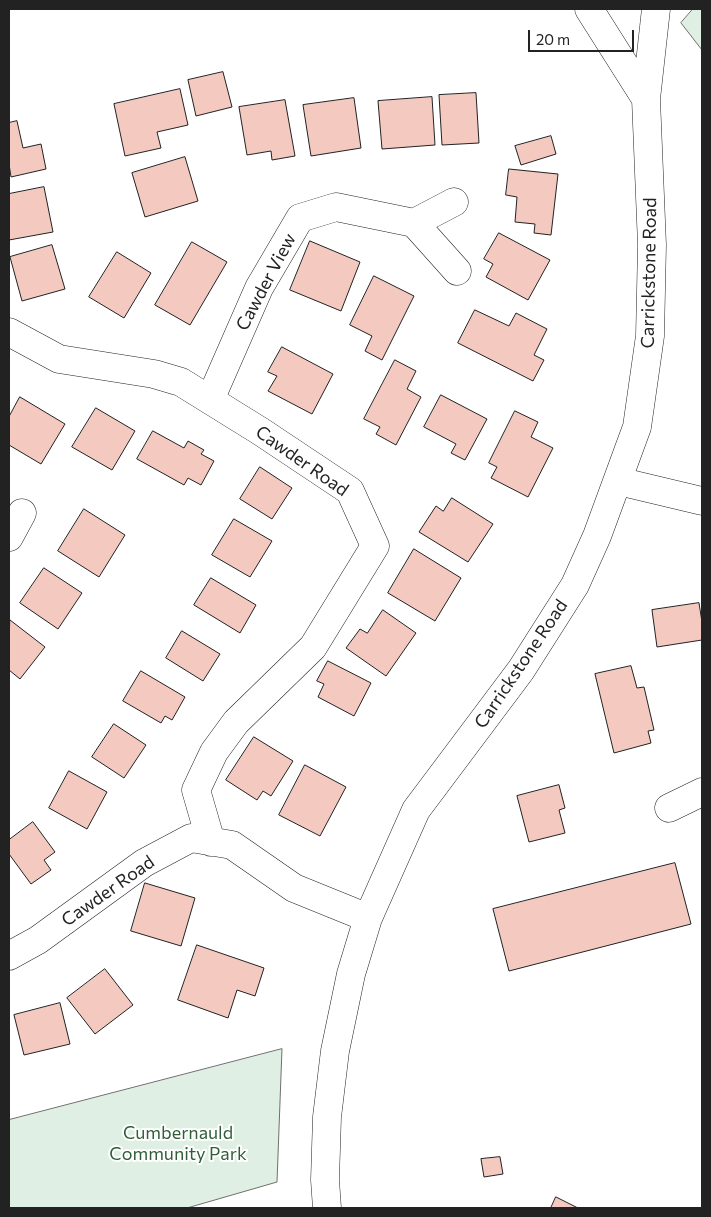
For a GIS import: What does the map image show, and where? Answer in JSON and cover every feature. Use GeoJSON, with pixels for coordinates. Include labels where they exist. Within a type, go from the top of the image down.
{"type":"FeatureCollection","features":[{"type":"Feature","properties":{"kind":"street","name":"Carrickstone Road"},"geometry":{"type":"LineString","coordinates":[[589,9],[646,99]]}},
{"type":"Feature","properties":{"kind":"street","name":"Carrickstone Road"},"geometry":{"type":"LineString","coordinates":[[327,1208],[325,1180],[327,1116],[335,1051],[351,974],[368,918],[416,810],[521,670],[575,585],[618,482],[636,426],[650,336],[652,245],[646,99],[656,9]]}},
{"type":"Feature","properties":{"kind":"street"},"geometry":{"type":"LineString","coordinates":[[454,202],[414,222],[457,271]]}},
{"type":"Feature","properties":{"kind":"street","name":"Cawder View"},"geometry":{"type":"LineString","coordinates":[[210,400],[259,288],[300,218],[336,207],[414,222]]}},
{"type":"Feature","properties":{"kind":"street","name":"Cawder Road"},"geometry":{"type":"LineString","coordinates":[[9,332],[59,359],[154,374],[181,382],[350,491],[374,546],[313,647],[236,722],[214,752],[196,790],[211,842]]}},
{"type":"Feature","properties":{"kind":"street"},"geometry":{"type":"LineString","coordinates":[[618,482],[702,501]]}},
{"type":"Feature","properties":{"kind":"street"},"geometry":{"type":"LineString","coordinates":[[9,537],[22,514]]}},
{"type":"Feature","properties":{"kind":"street"},"geometry":{"type":"LineString","coordinates":[[669,808],[702,792]]}},
{"type":"Feature","properties":{"kind":"street","name":"Cawder Road"},"geometry":{"type":"LineString","coordinates":[[9,956],[38,940],[144,864],[191,838],[232,845],[294,888],[368,918]]}},
{"type":"Feature","properties":{"kind":"green space"},"geometry":{"type":"Polygon","coordinates":[[[693,9],[702,9],[702,50],[681,23],[693,9]]]}},
{"type":"Feature","properties":{"kind":"green space","name":"Cumbernauld Community Park"},"geometry":{"type":"Polygon","coordinates":[[[282,1049],[277,1182],[187,1208],[9,1208],[9,1120],[282,1049]]]}},
{"type":"Feature","properties":{"kind":"building"},"geometry":{"type":"Polygon","coordinates":[[[223,72],[232,107],[196,116],[188,80],[223,72]]]}},
{"type":"Feature","properties":{"kind":"building"},"geometry":{"type":"Polygon","coordinates":[[[180,89],[188,125],[157,132],[161,148],[125,156],[114,104],[180,89]]]}},
{"type":"Feature","properties":{"kind":"building"},"geometry":{"type":"Polygon","coordinates":[[[476,93],[479,143],[442,145],[439,95],[476,93]]]}},
{"type":"Feature","properties":{"kind":"building"},"geometry":{"type":"Polygon","coordinates":[[[432,97],[435,145],[382,149],[378,101],[432,97]]]}},
{"type":"Feature","properties":{"kind":"building"},"geometry":{"type":"Polygon","coordinates":[[[354,98],[361,148],[311,156],[303,105],[354,98]]]}},
{"type":"Feature","properties":{"kind":"building"},"geometry":{"type":"Polygon","coordinates":[[[285,100],[295,156],[272,160],[271,151],[247,155],[239,107],[285,100]]]}},
{"type":"Feature","properties":{"kind":"building"},"geometry":{"type":"Polygon","coordinates":[[[17,121],[23,148],[41,144],[46,169],[11,177],[9,164],[9,123],[17,121]]]}},
{"type":"Feature","properties":{"kind":"building"},"geometry":{"type":"Polygon","coordinates":[[[551,136],[556,154],[521,165],[515,146],[551,136]]]}},
{"type":"Feature","properties":{"kind":"building"},"geometry":{"type":"Polygon","coordinates":[[[185,157],[198,201],[145,217],[132,173],[185,157]]]}},
{"type":"Feature","properties":{"kind":"building"},"geometry":{"type":"Polygon","coordinates":[[[509,169],[558,174],[551,235],[534,233],[535,224],[515,222],[517,197],[506,195],[509,169]]]}},
{"type":"Feature","properties":{"kind":"building"},"geometry":{"type":"Polygon","coordinates":[[[44,187],[53,232],[9,240],[9,194],[44,187]]]}},
{"type":"Feature","properties":{"kind":"building"},"geometry":{"type":"Polygon","coordinates":[[[499,233],[550,260],[528,300],[486,277],[493,264],[484,259],[499,233]]]}},
{"type":"Feature","properties":{"kind":"building"},"geometry":{"type":"Polygon","coordinates":[[[310,241],[360,262],[341,311],[290,290],[310,241]]]}},
{"type":"Feature","properties":{"kind":"building"},"geometry":{"type":"Polygon","coordinates":[[[192,242],[227,262],[190,325],[155,305],[192,242]]]}},
{"type":"Feature","properties":{"kind":"building"},"geometry":{"type":"Polygon","coordinates":[[[52,245],[65,289],[22,301],[10,257],[52,245]]]}},
{"type":"Feature","properties":{"kind":"building"},"geometry":{"type":"Polygon","coordinates":[[[117,252],[151,273],[124,318],[89,297],[117,252]]]}},
{"type":"Feature","properties":{"kind":"building"},"geometry":{"type":"Polygon","coordinates":[[[374,276],[414,296],[382,360],[365,351],[372,336],[350,325],[374,276]]]}},
{"type":"Feature","properties":{"kind":"building"},"geometry":{"type":"Polygon","coordinates":[[[475,310],[509,326],[516,313],[547,329],[534,355],[544,360],[533,381],[458,343],[475,310]]]}},
{"type":"Feature","properties":{"kind":"building"},"geometry":{"type":"Polygon","coordinates":[[[282,347],[333,374],[312,414],[268,391],[277,376],[268,372],[282,347]]]}},
{"type":"Feature","properties":{"kind":"building"},"geometry":{"type":"Polygon","coordinates":[[[395,360],[416,371],[407,389],[421,397],[396,445],[376,434],[380,427],[364,419],[395,360]]]}},
{"type":"Feature","properties":{"kind":"building"},"geometry":{"type":"Polygon","coordinates":[[[441,395],[487,419],[465,460],[451,453],[456,444],[424,427],[441,395]]]}},
{"type":"Feature","properties":{"kind":"building"},"geometry":{"type":"Polygon","coordinates":[[[20,397],[65,424],[41,464],[9,445],[9,417],[20,397]]]}},
{"type":"Feature","properties":{"kind":"building"},"geometry":{"type":"Polygon","coordinates":[[[96,408],[135,431],[112,470],[72,447],[96,408]]]}},
{"type":"Feature","properties":{"kind":"building"},"geometry":{"type":"Polygon","coordinates":[[[515,411],[538,422],[531,437],[553,448],[528,497],[491,478],[497,467],[489,463],[515,411]]]}},
{"type":"Feature","properties":{"kind":"building"},"geometry":{"type":"Polygon","coordinates":[[[153,431],[184,448],[188,441],[204,450],[201,454],[214,461],[201,485],[188,478],[184,485],[137,459],[153,431]]]}},
{"type":"Feature","properties":{"kind":"building"},"geometry":{"type":"Polygon","coordinates":[[[260,467],[292,488],[272,519],[240,499],[260,467]]]}},
{"type":"Feature","properties":{"kind":"building"},"geometry":{"type":"Polygon","coordinates":[[[452,498],[493,524],[468,562],[419,532],[436,506],[443,511],[452,498]]]}},
{"type":"Feature","properties":{"kind":"building"},"geometry":{"type":"Polygon","coordinates":[[[84,509],[125,535],[99,577],[58,551],[84,509]]]}},
{"type":"Feature","properties":{"kind":"building"},"geometry":{"type":"Polygon","coordinates":[[[234,519],[272,541],[250,577],[212,555],[234,519]]]}},
{"type":"Feature","properties":{"kind":"building"},"geometry":{"type":"Polygon","coordinates":[[[414,549],[461,578],[435,621],[388,593],[414,549]]]}},
{"type":"Feature","properties":{"kind":"building"},"geometry":{"type":"Polygon","coordinates":[[[44,568],[82,593],[58,629],[20,603],[44,568]]]}},
{"type":"Feature","properties":{"kind":"building"},"geometry":{"type":"Polygon","coordinates":[[[211,578],[256,605],[240,633],[194,605],[211,578]]]}},
{"type":"Feature","properties":{"kind":"building"},"geometry":{"type":"Polygon","coordinates":[[[699,603],[702,640],[657,647],[652,610],[699,603]]]}},
{"type":"Feature","properties":{"kind":"building"},"geometry":{"type":"Polygon","coordinates":[[[383,610],[416,633],[386,676],[346,648],[360,629],[367,633],[383,610]]]}},
{"type":"Feature","properties":{"kind":"building"},"geometry":{"type":"Polygon","coordinates":[[[10,620],[45,647],[20,679],[9,670],[10,620]]]}},
{"type":"Feature","properties":{"kind":"building"},"geometry":{"type":"Polygon","coordinates":[[[182,631],[220,654],[203,681],[166,658],[182,631]]]}},
{"type":"Feature","properties":{"kind":"building"},"geometry":{"type":"Polygon","coordinates":[[[328,661],[371,683],[354,716],[318,697],[324,684],[317,681],[328,661]]]}},
{"type":"Feature","properties":{"kind":"building"},"geometry":{"type":"Polygon","coordinates":[[[631,666],[637,688],[644,687],[654,730],[648,731],[651,743],[614,753],[595,674],[631,666]]]}},
{"type":"Feature","properties":{"kind":"building"},"geometry":{"type":"Polygon","coordinates":[[[141,671],[185,697],[172,720],[165,716],[161,723],[123,701],[141,671]]]}},
{"type":"Feature","properties":{"kind":"building"},"geometry":{"type":"Polygon","coordinates":[[[114,724],[146,745],[124,778],[92,757],[114,724]]]}},
{"type":"Feature","properties":{"kind":"building"},"geometry":{"type":"Polygon","coordinates":[[[254,737],[293,761],[271,796],[263,791],[257,800],[226,780],[254,737]]]}},
{"type":"Feature","properties":{"kind":"building"},"geometry":{"type":"Polygon","coordinates":[[[305,765],[346,787],[320,836],[279,815],[305,765]]]}},
{"type":"Feature","properties":{"kind":"building"},"geometry":{"type":"Polygon","coordinates":[[[69,771],[107,792],[87,829],[49,808],[69,771]]]}},
{"type":"Feature","properties":{"kind":"building"},"geometry":{"type":"Polygon","coordinates":[[[559,785],[565,808],[559,810],[565,833],[529,842],[517,796],[559,785]]]}},
{"type":"Feature","properties":{"kind":"building"},"geometry":{"type":"Polygon","coordinates":[[[33,822],[55,852],[44,860],[51,870],[31,884],[9,854],[9,840],[33,822]]]}},
{"type":"Feature","properties":{"kind":"building"},"geometry":{"type":"Polygon","coordinates":[[[675,863],[691,924],[509,971],[493,909],[675,863]]]}},
{"type":"Feature","properties":{"kind":"building"},"geometry":{"type":"Polygon","coordinates":[[[145,883],[195,898],[181,946],[131,931],[145,883]]]}},
{"type":"Feature","properties":{"kind":"building"},"geometry":{"type":"Polygon","coordinates":[[[197,945],[264,968],[255,996],[237,990],[228,1018],[178,1000],[197,945]]]}},
{"type":"Feature","properties":{"kind":"building"},"geometry":{"type":"Polygon","coordinates":[[[105,969],[133,1005],[95,1034],[67,998],[105,969]]]}},
{"type":"Feature","properties":{"kind":"building"},"geometry":{"type":"Polygon","coordinates":[[[60,1003],[70,1044],[24,1055],[14,1015],[60,1003]]]}},
{"type":"Feature","properties":{"kind":"building"},"geometry":{"type":"Polygon","coordinates":[[[500,1157],[503,1174],[484,1177],[481,1159],[500,1157]]]}},
{"type":"Feature","properties":{"kind":"building"},"geometry":{"type":"Polygon","coordinates":[[[556,1197],[578,1208],[551,1208],[556,1197]]]}}]}
